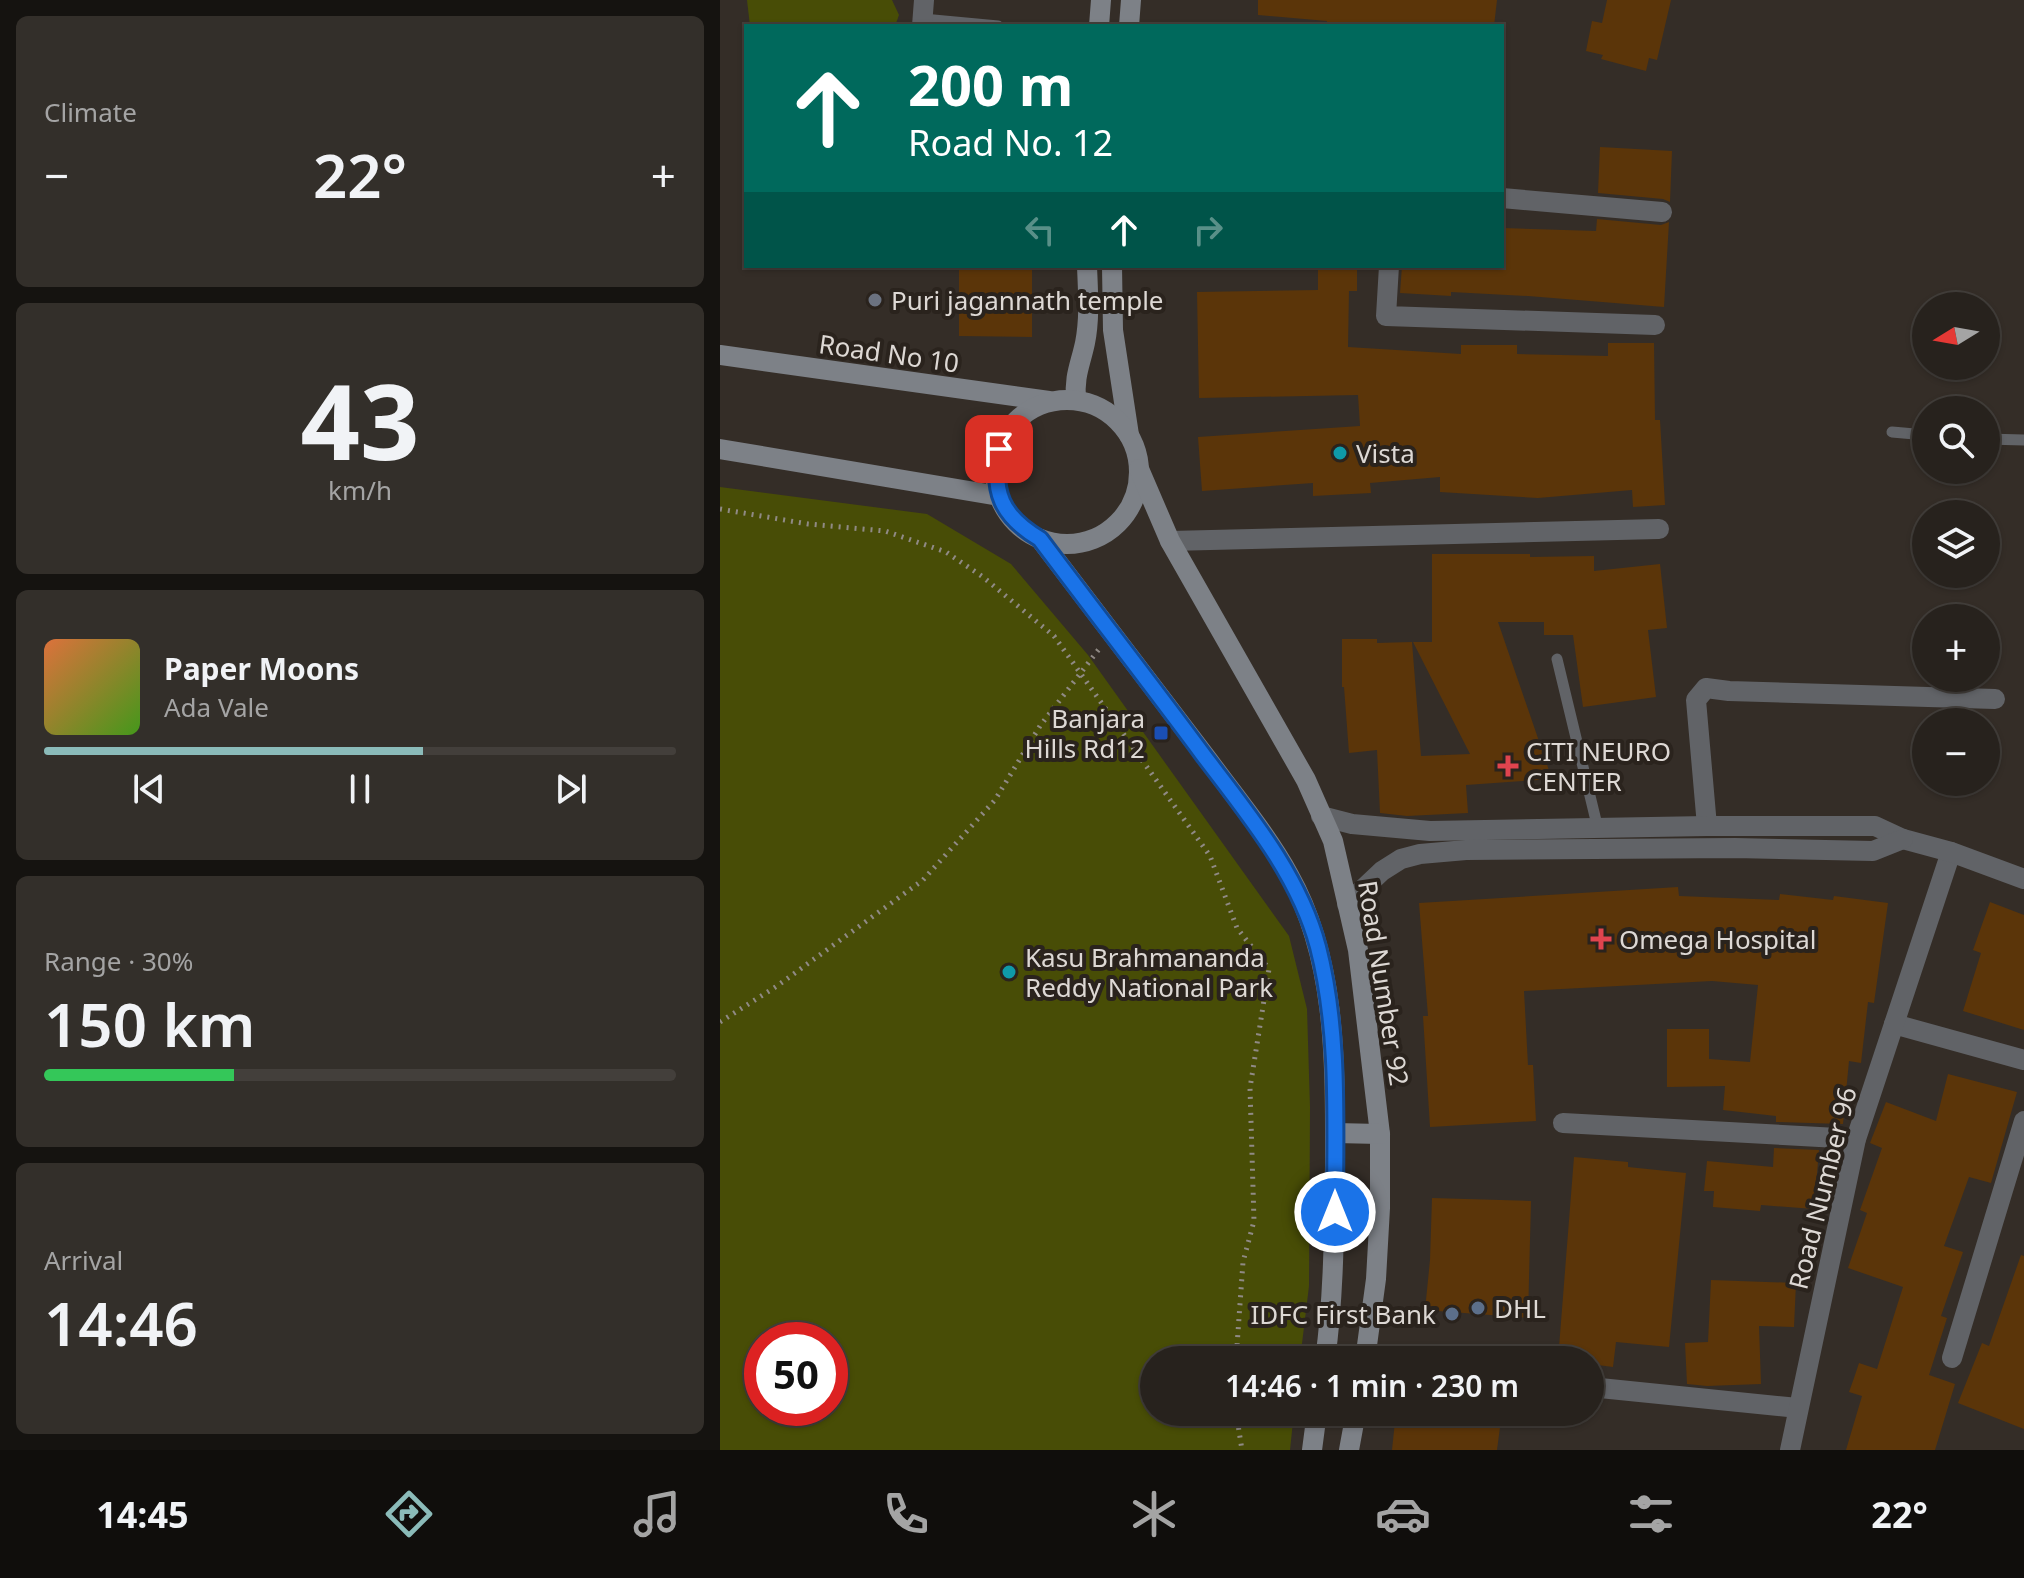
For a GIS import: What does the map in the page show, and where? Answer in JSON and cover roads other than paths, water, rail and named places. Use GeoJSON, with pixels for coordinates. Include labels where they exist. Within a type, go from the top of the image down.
{"type":"FeatureCollection","features":[{"type":"Feature","properties":{"kind":"main road"},"geometry":{"type":"LineString","coordinates":[[1099,24],[1101,0]]}},
{"type":"Feature","properties":{"kind":"main road"},"geometry":{"type":"LineString","coordinates":[[1129,24],[1131,0]]}},
{"type":"Feature","properties":{"kind":"main road"},"geometry":{"type":"LineString","coordinates":[[1076,400],[1074,378],[1085,343],[1088,312],[1087,268]]}},
{"type":"Feature","properties":{"kind":"main road"},"geometry":{"type":"LineString","coordinates":[[1040,539],[1063,544],[1087,542],[1108,531],[1125,514],[1136,493],[1139,469],[1129,435],[1113,330],[1112,268]]}},
{"type":"Feature","properties":{"kind":"main road","name":"Road No 10"},"geometry":{"type":"LineString","coordinates":[[720,355],[1050,402]]}},
{"type":"Feature","properties":{"kind":"main road"},"geometry":{"type":"LineString","coordinates":[[1129,435],[1107,411],[1076,400],[1050,402],[1027,411],[1010,428],[999,449],[995,473],[999,496],[1016,522],[1040,539],[1244,809],[1290,877],[1318,945],[1329,1005],[1334,1080],[1335,1212],[1327,1346]]}},
{"type":"Feature","properties":{"kind":"main road"},"geometry":{"type":"LineString","coordinates":[[720,449],[999,496]]}},
{"type":"Feature","properties":{"kind":"main road","name":"Road Number 92"},"geometry":{"type":"LineString","coordinates":[[1139,469],[1170,541],[1306,780],[1333,841],[1358,950],[1380,1134],[1376,1279],[1367,1346]]}},
{"type":"Feature","properties":{"kind":"main road"},"geometry":{"type":"LineString","coordinates":[[1335,1133],[1380,1134]]}},
{"type":"Feature","properties":{"kind":"main road"},"geometry":{"type":"LineString","coordinates":[[1312,1450],[1315,1426]]}},
{"type":"Feature","properties":{"kind":"main road"},"geometry":{"type":"LineString","coordinates":[[1349,1450],[1353,1426]]}},
{"type":"Feature","properties":{"kind":"street"},"geometry":{"type":"LineString","coordinates":[[1504,198],[1662,212]]}},
{"type":"Feature","properties":{"kind":"street"},"geometry":{"type":"LineString","coordinates":[[1389,268],[1386,316],[1655,325]]}},
{"type":"Feature","properties":{"kind":"street"},"geometry":{"type":"LineString","coordinates":[[1170,541],[1659,529]]}},
{"type":"Feature","properties":{"kind":"street"},"geometry":{"type":"LineString","coordinates":[[1707,826],[1696,700],[1706,688],[1995,699]]}},
{"type":"Feature","properties":{"kind":"street"},"geometry":{"type":"LineString","coordinates":[[1321,816],[1352,824],[1430,831],[1875,826],[1903,839],[1951,852],[2024,879]]}},
{"type":"Feature","properties":{"kind":"street"},"geometry":{"type":"LineString","coordinates":[[1347,904],[1382,871],[1401,859],[1420,854],[1466,850],[1735,848],[1873,851],[1903,839]]}},
{"type":"Feature","properties":{"kind":"street","name":"Road Number 96"},"geometry":{"type":"LineString","coordinates":[[1790,1450],[1856,1139],[1951,852]]}},
{"type":"Feature","properties":{"kind":"street"},"geometry":{"type":"LineString","coordinates":[[1894,1024],[2024,1060]]}},
{"type":"Feature","properties":{"kind":"street"},"geometry":{"type":"LineString","coordinates":[[1952,1358],[2024,1121]]}},
{"type":"Feature","properties":{"kind":"street"},"geometry":{"type":"LineString","coordinates":[[1563,1123],[1856,1139]]}},
{"type":"Feature","properties":{"kind":"street"},"geometry":{"type":"LineString","coordinates":[[1604,1388],[1798,1408]]}},
{"type":"Feature","properties":{"kind":"lane"},"geometry":{"type":"LineString","coordinates":[[923,15],[984,24]]}},
{"type":"Feature","properties":{"kind":"lane"},"geometry":{"type":"LineString","coordinates":[[1892,432],[1912,434]]}},
{"type":"Feature","properties":{"kind":"lane"},"geometry":{"type":"LineString","coordinates":[[2000,439],[2024,440]]}},
{"type":"Feature","properties":{"kind":"lane"},"geometry":{"type":"LineString","coordinates":[[1557,659],[1598,829]]}},
{"type":"Feature","properties":{"kind":"place","name":"Puri jagannath temple"},"geometry":{"type":"Point","coordinates":[875,300]}},
{"type":"Feature","properties":{"kind":"place","name":"Vista"},"geometry":{"type":"Point","coordinates":[1340,453]}},
{"type":"Feature","properties":{"kind":"place","name":"Banjara Hills Rd12"},"geometry":{"type":"Point","coordinates":[1161,733]}},
{"type":"Feature","properties":{"kind":"place","name":"CITI NEURO CENTER"},"geometry":{"type":"Point","coordinates":[1508,766]}},
{"type":"Feature","properties":{"kind":"place","name":"Omega Hospital"},"geometry":{"type":"Point","coordinates":[1601,939]}},
{"type":"Feature","properties":{"kind":"place","name":"Kasu Brahmananda Reddy National Park"},"geometry":{"type":"Point","coordinates":[1009,972]}},
{"type":"Feature","properties":{"kind":"place","name":"DHL"},"geometry":{"type":"Point","coordinates":[1478,1308]}},
{"type":"Feature","properties":{"kind":"place","name":"IDFC First Bank"},"geometry":{"type":"Point","coordinates":[1452,1314]}}]}
